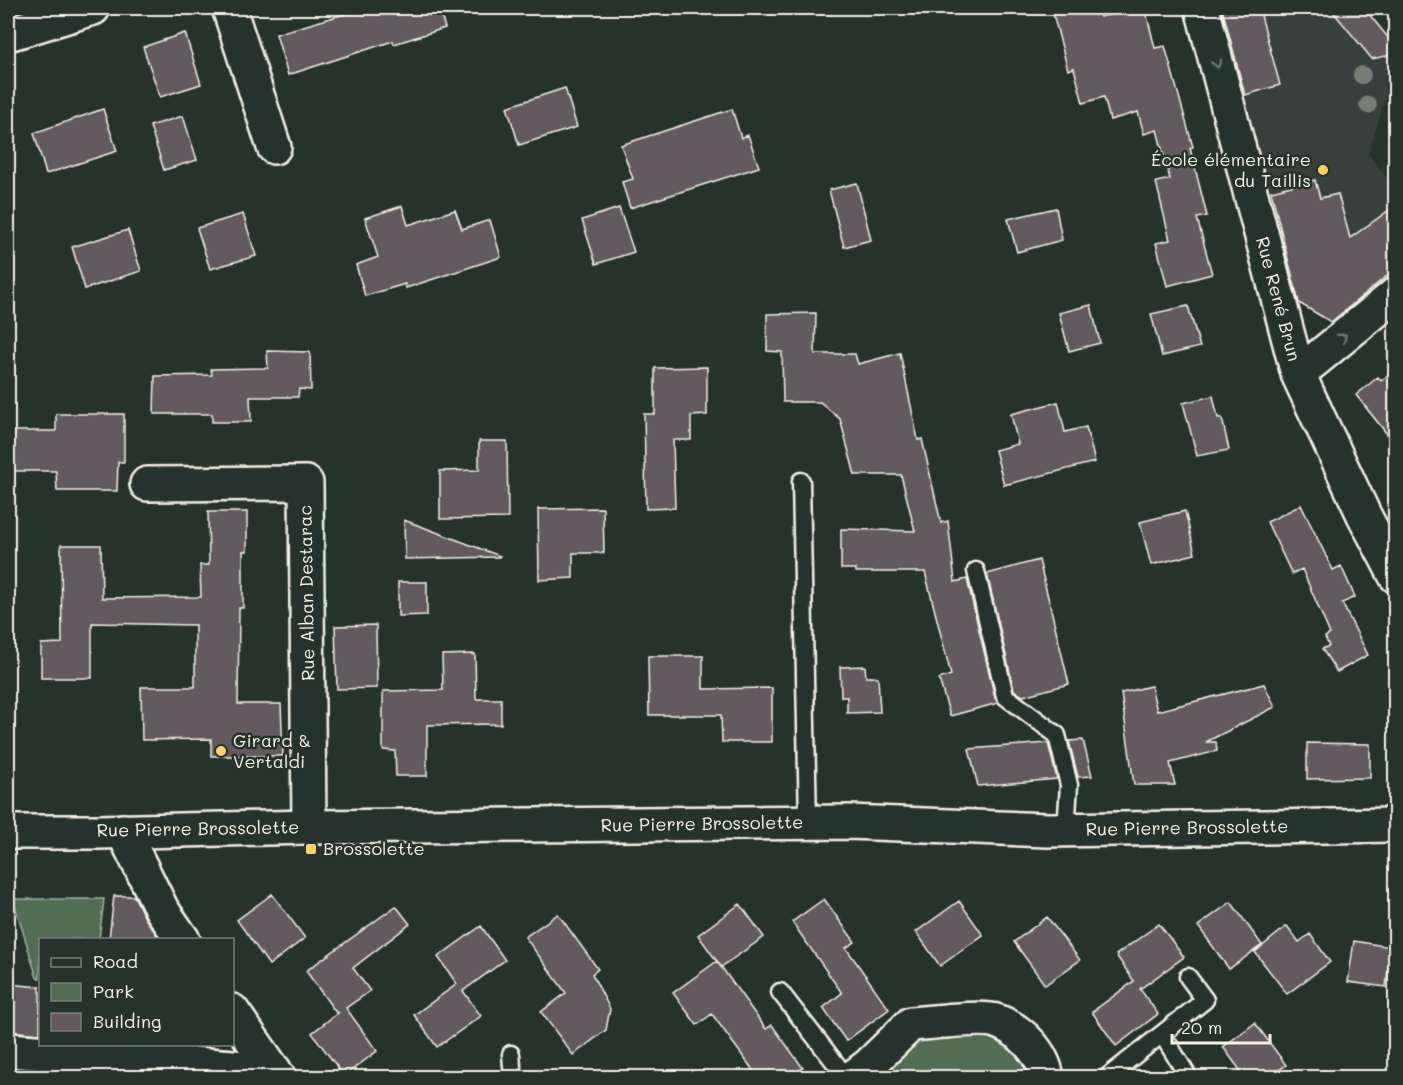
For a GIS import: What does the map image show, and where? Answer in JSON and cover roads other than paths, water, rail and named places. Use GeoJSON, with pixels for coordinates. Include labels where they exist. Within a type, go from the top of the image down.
{"type":"FeatureCollection","features":[{"type":"Feature","properties":{"kind":"street"},"geometry":{"type":"LineString","coordinates":[[8,34],[93,8]]}},
{"type":"Feature","properties":{"kind":"street"},"geometry":{"type":"LineString","coordinates":[[229,8],[274,147]]}},
{"type":"Feature","properties":{"kind":"street","name":"Rue René Brun"},"geometry":{"type":"LineString","coordinates":[[1202,8],[1298,374],[1395,576]]}},
{"type":"Feature","properties":{"kind":"street"},"geometry":{"type":"LineString","coordinates":[[1298,374],[1395,294]]}},
{"type":"Feature","properties":{"kind":"street","name":"Rue Alban Destarac"},"geometry":{"type":"LineString","coordinates":[[147,484],[306,483],[309,827]]}},
{"type":"Feature","properties":{"kind":"street","name":"Rue Pierre Brossolette"},"geometry":{"type":"LineString","coordinates":[[8,832],[808,823],[1066,829],[1395,825]]}},
{"type":"Feature","properties":{"kind":"street"},"geometry":{"type":"LineString","coordinates":[[123,831],[162,910],[182,938]]}},
{"type":"Feature","properties":{"kind":"street"},"geometry":{"type":"LineString","coordinates":[[234,1014],[277,1074]]}},
{"type":"Feature","properties":{"kind":"street"},"geometry":{"type":"LineString","coordinates":[[852,1077],[869,1065],[911,1024],[994,1020],[1014,1030],[1030,1043],[1046,1068],[1047,1077]]}},
{"type":"Feature","properties":{"kind":"street"},"geometry":{"type":"LineString","coordinates":[[8,1050],[277,1074]]}},
{"type":"Feature","properties":{"kind":"lane"},"geometry":{"type":"LineString","coordinates":[[801,480],[808,823]]}},
{"type":"Feature","properties":{"kind":"lane"},"geometry":{"type":"LineString","coordinates":[[976,571],[1005,696],[1057,735],[1069,785],[1066,829]]}},
{"type":"Feature","properties":{"kind":"lane"},"geometry":{"type":"LineString","coordinates":[[1106,1077],[1205,1000],[1188,977]]}},
{"type":"Feature","properties":{"kind":"lane"},"geometry":{"type":"LineString","coordinates":[[780,992],[847,1077]]}},
{"type":"Feature","properties":{"kind":"lane"},"geometry":{"type":"LineString","coordinates":[[1162,1034],[1189,1077]]}},
{"type":"Feature","properties":{"kind":"lane"},"geometry":{"type":"LineString","coordinates":[[511,1054],[513,1077]]}},
{"type":"Feature","properties":{"kind":"place","name":"École élémentaire du Taillis"},"geometry":{"type":"Point","coordinates":[1323,170]}},
{"type":"Feature","properties":{"kind":"place","name":"Girard & Vertaldi"},"geometry":{"type":"Point","coordinates":[221,751]}},
{"type":"Feature","properties":{"kind":"place","name":"Brossolette"},"geometry":{"type":"Point","coordinates":[311,849]}}]}
